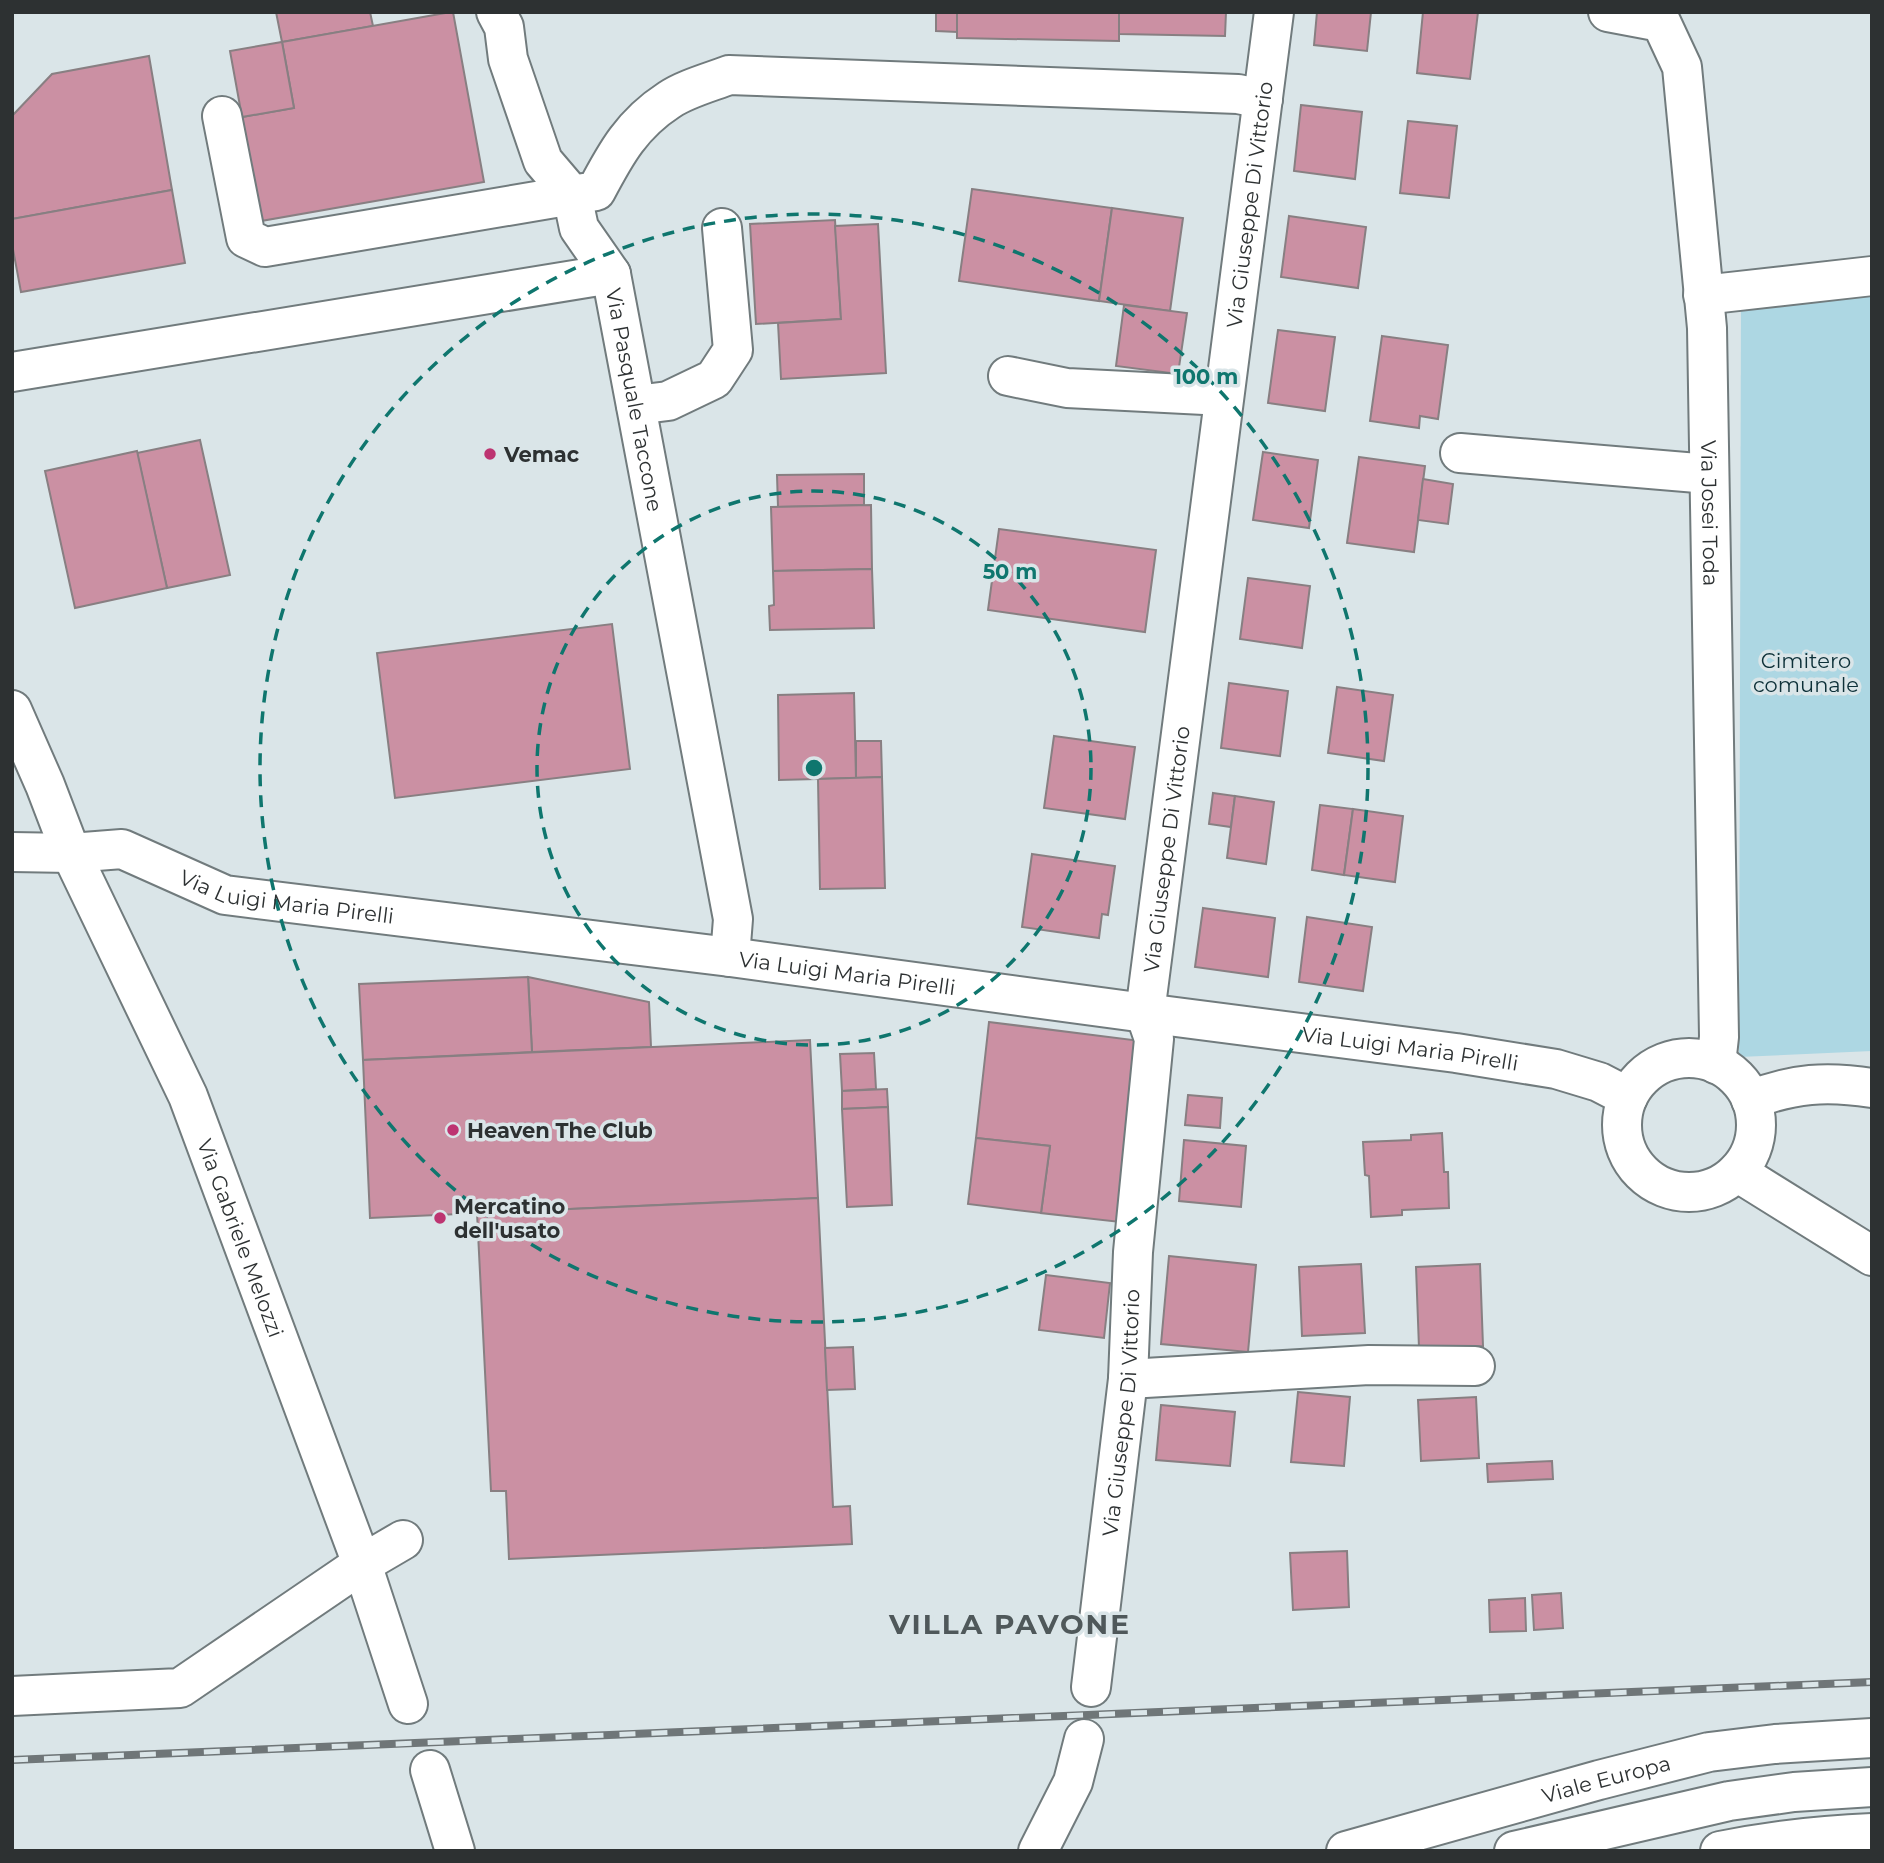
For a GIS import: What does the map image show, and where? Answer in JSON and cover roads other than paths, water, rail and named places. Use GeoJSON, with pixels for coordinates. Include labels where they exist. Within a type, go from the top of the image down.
{"type":"FeatureCollection","features":[{"type":"Feature","properties":{"kind":"street"},"geometry":{"type":"LineString","coordinates":[[496,12],[504,27],[508,59],[543,160],[572,195],[579,228],[611,274]]}},
{"type":"Feature","properties":{"kind":"street","name":"Via Giuseppe Di Vittorio"},"geometry":{"type":"LineString","coordinates":[[1091,1687],[1128,1379],[1133,1252],[1154,1039],[1144,1013],[1274,12]]}},
{"type":"Feature","properties":{"kind":"street","name":"Via Josei Toda"},"geometry":{"type":"LineString","coordinates":[[1608,12],[1661,22],[1682,67],[1707,328],[1719,1037],[1716,1064]]}},
{"type":"Feature","properties":{"kind":"street"},"geometry":{"type":"LineString","coordinates":[[222,116],[246,237],[265,247],[596,191],[611,161],[636,126],[671,99],[729,75],[1238,94],[1263,99]]}},
{"type":"Feature","properties":{"kind":"street"},"geometry":{"type":"LineString","coordinates":[[636,405],[668,401],[714,379],[733,350],[722,228]]}},
{"type":"Feature","properties":{"kind":"street","name":"Via Pasquale Taccone"},"geometry":{"type":"LineString","coordinates":[[12,372],[611,274],[733,919],[730,957]]}},
{"type":"Feature","properties":{"kind":"street"},"geometry":{"type":"LineString","coordinates":[[1703,295],[1872,276]]}},
{"type":"Feature","properties":{"kind":"street"},"geometry":{"type":"LineString","coordinates":[[1008,376],[1066,388],[1224,396]]}},
{"type":"Feature","properties":{"kind":"street"},"geometry":{"type":"LineString","coordinates":[[1460,453],[1709,474]]}},
{"type":"Feature","properties":{"kind":"street","name":"Via Gabriele Melozzi"},"geometry":{"type":"LineString","coordinates":[[12,710],[71,853],[188,1096],[362,1564],[408,1704]]}},
{"type":"Feature","properties":{"kind":"street"},"geometry":{"type":"LineString","coordinates":[[12,766],[45,785]]}},
{"type":"Feature","properties":{"kind":"street","name":"Via Luigi Maria Pirelli"},"geometry":{"type":"LineString","coordinates":[[12,852],[71,853],[122,849],[225,895],[730,957],[1456,1052],[1556,1069],[1599,1082],[1628,1097]]}},
{"type":"Feature","properties":{"kind":"street"},"geometry":{"type":"LineString","coordinates":[[1687,1058],[1716,1064],[1737,1078],[1751,1100],[1756,1130],[1753,1146],[1737,1172],[1715,1188],[1688,1192],[1662,1187],[1640,1172],[1626,1149],[1622,1123],[1628,1097],[1646,1073],[1658,1066],[1687,1058]]}},
{"type":"Feature","properties":{"kind":"street"},"geometry":{"type":"LineString","coordinates":[[1751,1100],[1786,1087],[1812,1083],[1872,1088]]}},
{"type":"Feature","properties":{"kind":"street"},"geometry":{"type":"LineString","coordinates":[[1737,1172],[1872,1256]]}},
{"type":"Feature","properties":{"kind":"street"},"geometry":{"type":"LineString","coordinates":[[1128,1379],[1369,1365],[1475,1366]]}},
{"type":"Feature","properties":{"kind":"street"},"geometry":{"type":"LineString","coordinates":[[12,1696],[180,1688],[362,1564],[403,1541]]}},
{"type":"Feature","properties":{"kind":"street","name":"Viale Europa"},"geometry":{"type":"LineString","coordinates":[[1346,1851],[1709,1752],[1775,1744],[1872,1738]]}},
{"type":"Feature","properties":{"kind":"street"},"geometry":{"type":"LineString","coordinates":[[1038,1851],[1073,1782],[1084,1739]]}},
{"type":"Feature","properties":{"kind":"street"},"geometry":{"type":"LineString","coordinates":[[430,1770],[455,1851]]}},
{"type":"Feature","properties":{"kind":"street"},"geometry":{"type":"LineString","coordinates":[[1514,1851],[1730,1801],[1794,1792],[1872,1787]]}},
{"type":"Feature","properties":{"kind":"street"},"geometry":{"type":"LineString","coordinates":[[1720,1851],[1769,1841],[1872,1833]]}},
{"type":"Feature","properties":{"kind":"railway"},"geometry":{"type":"LineString","coordinates":[[12,1760],[1872,1682]]}},
{"type":"Feature","properties":{"kind":"place","name":"Vemac"},"geometry":{"type":"Point","coordinates":[490,454]}},
{"type":"Feature","properties":{"kind":"place","name":"Heaven The Club"},"geometry":{"type":"Point","coordinates":[453,1130]}},
{"type":"Feature","properties":{"kind":"place","name":"Mercatino dell'usato"},"geometry":{"type":"Point","coordinates":[440,1218]}},
{"type":"Feature","properties":{"kind":"district","name":"VILLA PAVONE"},"geometry":{"type":"Point","coordinates":[1010,1624]}},
{"type":"Feature","properties":{"kind":"park label","name":"Cimitero comunale"},"geometry":{"type":"Point","coordinates":[1806,672]}}]}
